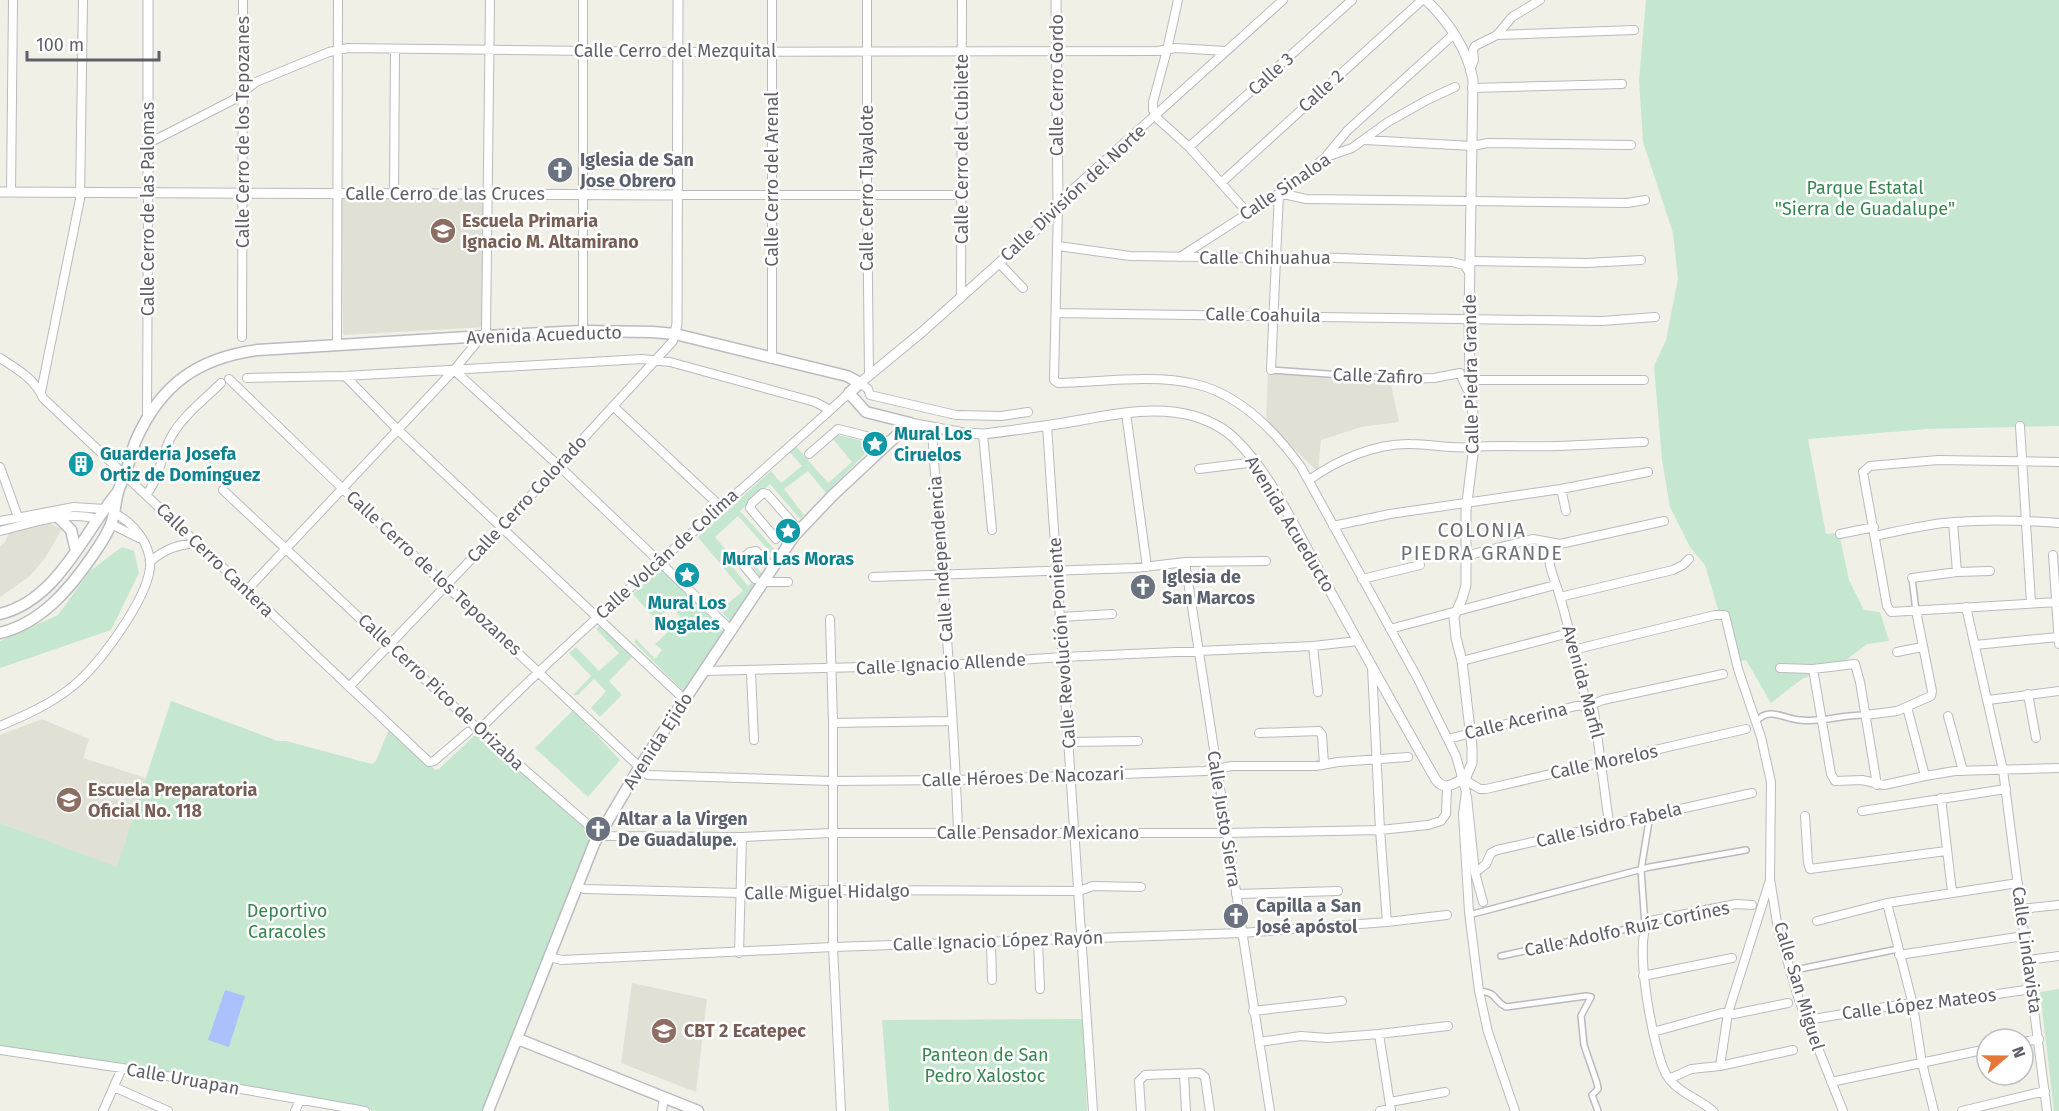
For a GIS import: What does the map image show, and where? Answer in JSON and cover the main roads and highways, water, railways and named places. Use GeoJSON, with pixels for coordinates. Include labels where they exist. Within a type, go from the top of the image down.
{"type":"FeatureCollection","features":[{"type":"Feature","properties":{"kind":"main road","name":"Avenida Acueducto"},"geometry":{"type":"LineString","coordinates":[[0,633],[26,623],[54,603],[90,560],[111,524],[109,511],[147,419],[165,393],[179,381],[201,366],[222,357],[258,350],[337,344],[583,331],[654,332],[675,334],[841,374],[860,383]]}},
{"type":"Feature","properties":{"kind":"main road","name":"Calle Volcán de Colima"},"geometry":{"type":"LineString","coordinates":[[849,393],[860,383]]}},
{"type":"Feature","properties":{"kind":"main road","name":"Avenida Acueducto"},"geometry":{"type":"LineString","coordinates":[[849,393],[866,412],[910,423]]}},
{"type":"Feature","properties":{"kind":"main road","name":"Avenida Ejido"},"geometry":{"type":"LineString","coordinates":[[488,1111],[576,886],[599,834],[639,768],[732,631],[759,581],[773,568],[799,530],[910,423]]}},
{"type":"Feature","properties":{"kind":"main road"},"geometry":{"type":"LineString","coordinates":[[0,614],[20,607],[42,591],[64,567],[97,519],[109,511]]}},
{"type":"Feature","properties":{"kind":"main road"},"geometry":{"type":"LineString","coordinates":[[59,518],[71,530],[76,551]]}},
{"type":"Feature","properties":{"kind":"main road"},"geometry":{"type":"LineString","coordinates":[[97,519],[111,524]]}},
{"type":"Feature","properties":{"kind":"main road"},"geometry":{"type":"LineString","coordinates":[[518,1039],[698,1111]]}},
{"type":"Feature","properties":{"kind":"water"},"geometry":{"type":"Polygon","coordinates":[[[225,990],[245,996],[229,1047],[208,1040],[225,990]]]}},
{"type":"Feature","properties":{"kind":"place","name":"Iglesia de San Jose Obrero"},"geometry":{"type":"Point","coordinates":[560,170]}},
{"type":"Feature","properties":{"kind":"place","name":"Escuela Primaria Ignacio M. Altamirano"},"geometry":{"type":"Point","coordinates":[443,231]}},
{"type":"Feature","properties":{"kind":"place","name":"Mural Los Ciruelos"},"geometry":{"type":"Point","coordinates":[875,444]}},
{"type":"Feature","properties":{"kind":"place","name":"Guardería Josefa Ortiz de Domínguez"},"geometry":{"type":"Point","coordinates":[81,464]}},
{"type":"Feature","properties":{"kind":"place","name":"Mural Las Moras"},"geometry":{"type":"Point","coordinates":[788,531]}},
{"type":"Feature","properties":{"kind":"place","name":"Mural Los Nogales"},"geometry":{"type":"Point","coordinates":[687,575]}},
{"type":"Feature","properties":{"kind":"place","name":"Iglesia de San Marcos"},"geometry":{"type":"Point","coordinates":[1143,587]}},
{"type":"Feature","properties":{"kind":"place","name":"Escuela Preparatoria Oficial No. 118"},"geometry":{"type":"Point","coordinates":[69,800]}},
{"type":"Feature","properties":{"kind":"place","name":"Altar a la Virgen De Guadalupe."},"geometry":{"type":"Point","coordinates":[598,829]}},
{"type":"Feature","properties":{"kind":"place","name":"Capilla a San José apóstol"},"geometry":{"type":"Point","coordinates":[1236,916]}},
{"type":"Feature","properties":{"kind":"place","name":"CBT 2 Ecatepec"},"geometry":{"type":"Point","coordinates":[664,1031]}},
{"type":"Feature","properties":{"kind":"district","name":"COLONIA PIEDRA GRANDE"},"geometry":{"type":"Point","coordinates":[1482,542]}},
{"type":"Feature","properties":{"kind":"park label","name":"Parque Estatal \"Sierra de Guadalupe\""},"geometry":{"type":"Point","coordinates":[1865,198]}},
{"type":"Feature","properties":{"kind":"park label","name":"Deportivo Caracoles"},"geometry":{"type":"Point","coordinates":[287,921]}},
{"type":"Feature","properties":{"kind":"park label","name":"Panteon de San Pedro Xalostoc"},"geometry":{"type":"Point","coordinates":[985,1065]}}]}
